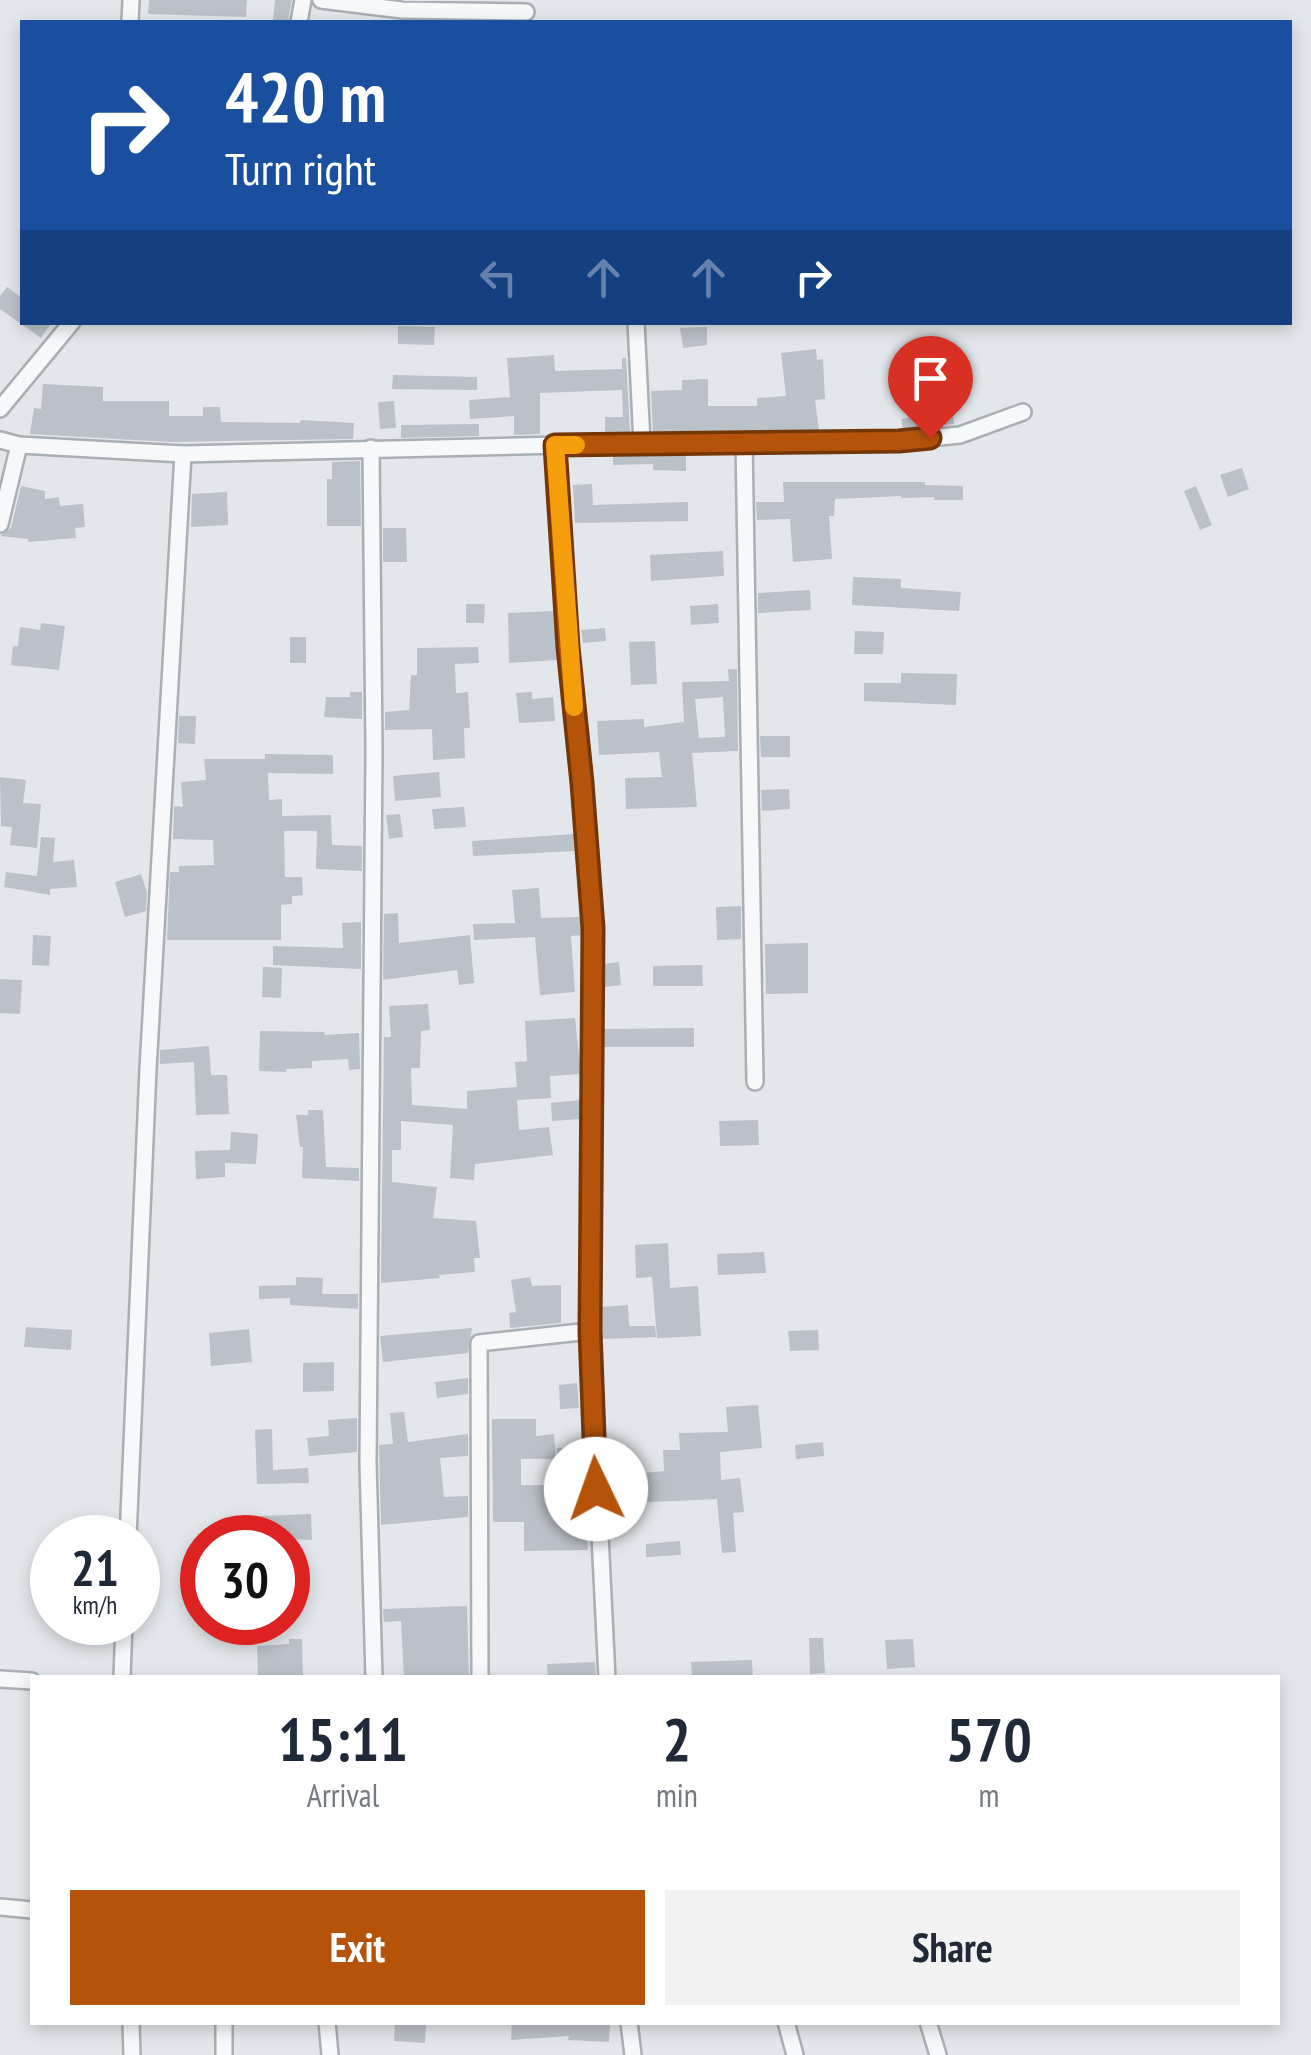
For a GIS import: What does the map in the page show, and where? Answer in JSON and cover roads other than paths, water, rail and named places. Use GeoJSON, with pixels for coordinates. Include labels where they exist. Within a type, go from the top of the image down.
{"type":"FeatureCollection","features":[{"type":"Feature","properties":{"kind":"street"},"geometry":{"type":"LineString","coordinates":[[321,0],[489,16],[526,12]]}},
{"type":"Feature","properties":{"kind":"street"},"geometry":{"type":"LineString","coordinates":[[0,409],[70,325]]}},
{"type":"Feature","properties":{"kind":"street"},"geometry":{"type":"LineString","coordinates":[[636,325],[642,443]]}},
{"type":"Feature","properties":{"kind":"street"},"geometry":{"type":"LineString","coordinates":[[0,440],[19,445],[183,454],[899,441],[960,435],[1023,412]]}},
{"type":"Feature","properties":{"kind":"street"},"geometry":{"type":"LineString","coordinates":[[744,442],[755,1082]]}},
{"type":"Feature","properties":{"kind":"street"},"geometry":{"type":"LineString","coordinates":[[0,524],[19,445]]}},
{"type":"Feature","properties":{"kind":"street"},"geometry":{"type":"LineString","coordinates":[[555,445],[593,928],[590,1331],[607,1675]]}},
{"type":"Feature","properties":{"kind":"street"},"geometry":{"type":"LineString","coordinates":[[370,448],[374,751],[368,1463],[374,1675]]}},
{"type":"Feature","properties":{"kind":"street"},"geometry":{"type":"LineString","coordinates":[[129,1515],[147,1089],[183,454]]}},
{"type":"Feature","properties":{"kind":"street"},"geometry":{"type":"LineString","coordinates":[[480,1675],[479,1343],[590,1331]]}},
{"type":"Feature","properties":{"kind":"street"},"geometry":{"type":"LineString","coordinates":[[122,1675],[123,1645]]}},
{"type":"Feature","properties":{"kind":"street"},"geometry":{"type":"LineString","coordinates":[[0,1679],[30,1681]]}},
{"type":"Feature","properties":{"kind":"street"},"geometry":{"type":"LineString","coordinates":[[0,1907],[30,1910]]}},
{"type":"Feature","properties":{"kind":"street"},"geometry":{"type":"LineString","coordinates":[[131,2025],[132,2055]]}},
{"type":"Feature","properties":{"kind":"street"},"geometry":{"type":"LineString","coordinates":[[224,2025],[224,2055]]}},
{"type":"Feature","properties":{"kind":"street"},"geometry":{"type":"LineString","coordinates":[[327,2025],[330,2055]]}},
{"type":"Feature","properties":{"kind":"street"},"geometry":{"type":"LineString","coordinates":[[630,2025],[633,2055]]}},
{"type":"Feature","properties":{"kind":"street"},"geometry":{"type":"LineString","coordinates":[[787,2025],[795,2055]]}},
{"type":"Feature","properties":{"kind":"street"},"geometry":{"type":"LineString","coordinates":[[929,2025],[938,2055]]}}]}
